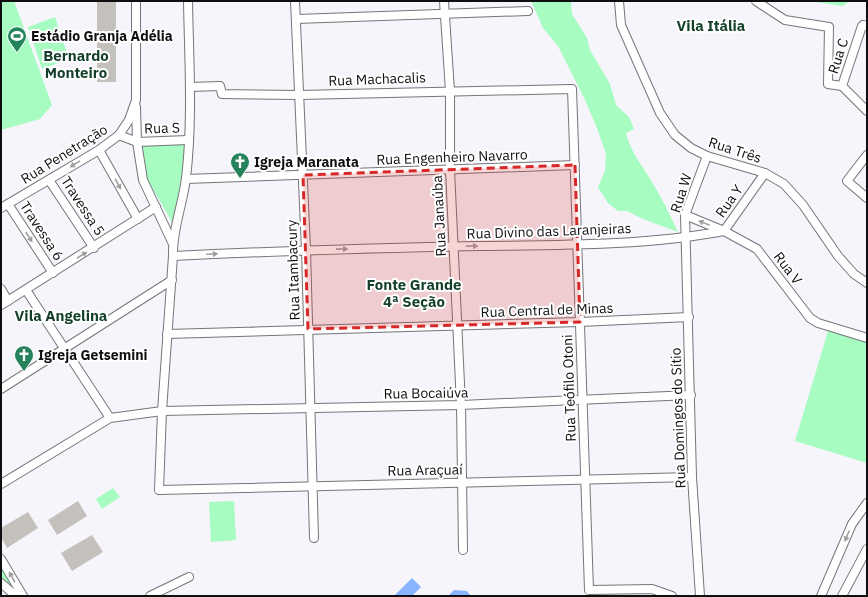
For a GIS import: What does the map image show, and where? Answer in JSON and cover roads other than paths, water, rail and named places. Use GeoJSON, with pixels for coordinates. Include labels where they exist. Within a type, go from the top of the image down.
{"type":"FeatureCollection","features":[{"type":"Feature","properties":{"kind":"street"},"geometry":{"type":"LineString","coordinates":[[136,1],[137,142],[142,180],[173,244]]}},
{"type":"Feature","properties":{"kind":"street"},"geometry":{"type":"LineString","coordinates":[[162,411],[172,280],[173,244],[186,179],[190,87],[188,1]]}},
{"type":"Feature","properties":{"kind":"street","name":"Rua Itambacury"},"geometry":{"type":"LineString","coordinates":[[295,1],[306,250],[310,408],[314,485],[314,538]]}},
{"type":"Feature","properties":{"kind":"street","name":"Rua Janaúba"},"geometry":{"type":"LineString","coordinates":[[444,1],[450,91],[450,170],[456,325],[461,405],[463,550]]}},
{"type":"Feature","properties":{"kind":"street","name":"Rua Três"},"geometry":{"type":"LineString","coordinates":[[619,1],[621,25],[660,113],[675,135],[691,148],[707,156],[765,173],[784,184],[797,197],[838,256],[854,274],[867,283]]}},
{"type":"Feature","properties":{"kind":"street"},"geometry":{"type":"LineString","coordinates":[[756,1],[785,20],[829,27],[828,84],[842,86]]}},
{"type":"Feature","properties":{"kind":"street"},"geometry":{"type":"LineString","coordinates":[[296,19],[528,11]]}},
{"type":"Feature","properties":{"kind":"street","name":"Rua C"},"geometry":{"type":"LineString","coordinates":[[865,26],[862,26],[842,86],[867,110]]}},
{"type":"Feature","properties":{"kind":"street","name":"Rua Machacalis"},"geometry":{"type":"LineString","coordinates":[[190,87],[220,86],[222,94],[299,95],[572,89]]}},
{"type":"Feature","properties":{"kind":"street","name":"Rua Teófilo Otoni"},"geometry":{"type":"LineString","coordinates":[[572,89],[589,590],[652,590],[672,596]]}},
{"type":"Feature","properties":{"kind":"street"},"geometry":{"type":"LineString","coordinates":[[136,100],[129,120],[119,135],[137,142]]}},
{"type":"Feature","properties":{"kind":"street","name":"Rua Penetração"},"geometry":{"type":"LineString","coordinates":[[4,206],[99,150],[119,135]]}},
{"type":"Feature","properties":{"kind":"street","name":"Rua S"},"geometry":{"type":"LineString","coordinates":[[137,142],[188,140]]}},
{"type":"Feature","properties":{"kind":"street"},"geometry":{"type":"LineString","coordinates":[[99,150],[138,219]]}},
{"type":"Feature","properties":{"kind":"street","name":"Rua W"},"geometry":{"type":"LineString","coordinates":[[685,238],[685,216],[707,156]]}},
{"type":"Feature","properties":{"kind":"street"},"geometry":{"type":"LineString","coordinates":[[867,156],[847,181],[867,198]]}},
{"type":"Feature","properties":{"kind":"street","name":"Rua Engenheiro Navarro"},"geometry":{"type":"LineString","coordinates":[[186,179],[575,165]]}},
{"type":"Feature","properties":{"kind":"street","name":"Rua Y"},"geometry":{"type":"LineString","coordinates":[[685,238],[724,231],[765,173]]}},
{"type":"Feature","properties":{"kind":"street","name":"Travessa 5"},"geometry":{"type":"LineString","coordinates":[[49,180],[94,248]]}},
{"type":"Feature","properties":{"kind":"street","name":"Travessa 6"},"geometry":{"type":"LineString","coordinates":[[4,206],[53,273]]}},
{"type":"Feature","properties":{"kind":"street"},"geometry":{"type":"LineString","coordinates":[[1,289],[4,303],[94,248],[156,207]]}},
{"type":"Feature","properties":{"kind":"street","name":"Rua V"},"geometry":{"type":"LineString","coordinates":[[685,216],[724,231],[757,249],[810,318],[818,323],[867,338]]}},
{"type":"Feature","properties":{"kind":"street","name":"Rua Divino das Laranjeiras"},"geometry":{"type":"LineString","coordinates":[[173,256],[306,250],[577,244],[685,238]]}},
{"type":"Feature","properties":{"kind":"street","name":"Rua Domingos do Sítio"},"geometry":{"type":"LineString","coordinates":[[685,238],[692,477],[700,596]]}},
{"type":"Feature","properties":{"kind":"street"},"geometry":{"type":"LineString","coordinates":[[1,389],[172,280]]}},
{"type":"Feature","properties":{"kind":"street"},"geometry":{"type":"LineString","coordinates":[[1,484],[110,418],[63,349],[26,290]]}},
{"type":"Feature","properties":{"kind":"street","name":"Rua Central de Minas"},"geometry":{"type":"LineString","coordinates":[[167,334],[580,322],[688,317]]}},
{"type":"Feature","properties":{"kind":"street","name":"Rua Bocaiúva"},"geometry":{"type":"LineString","coordinates":[[110,418],[162,411],[461,405],[690,395]]}},
{"type":"Feature","properties":{"kind":"street","name":"Rua Araçuaí"},"geometry":{"type":"LineString","coordinates":[[162,411],[159,490],[585,478],[692,477]]}},
{"type":"Feature","properties":{"kind":"street"},"geometry":{"type":"LineString","coordinates":[[821,596],[852,524],[867,503]]}},
{"type":"Feature","properties":{"kind":"street"},"geometry":{"type":"LineString","coordinates":[[842,596],[867,549]]}},
{"type":"Feature","properties":{"kind":"street"},"geometry":{"type":"LineString","coordinates":[[1,559],[23,596]]}},
{"type":"Feature","properties":{"kind":"street"},"geometry":{"type":"LineString","coordinates":[[150,596],[189,577]]}},
{"type":"Feature","properties":{"kind":"street"},"geometry":{"type":"LineString","coordinates":[[1,583],[16,596]]}},
{"type":"Feature","properties":{"kind":"water"},"geometry":{"type":"Polygon","coordinates":[[[412,578],[421,587],[412,596],[394,596],[412,578]]]}},
{"type":"Feature","properties":{"kind":"water"},"geometry":{"type":"Polygon","coordinates":[[[454,590],[467,591],[471,596],[448,596],[454,590]]]}},
{"type":"Feature","properties":{"kind":"place","name":"Estádio Granja Adélia"},"geometry":{"type":"Point","coordinates":[17,53]}},
{"type":"Feature","properties":{"kind":"place","name":"Igreja Maranata"},"geometry":{"type":"Point","coordinates":[240,179]}},
{"type":"Feature","properties":{"kind":"place","name":"Igreja Getsemini"},"geometry":{"type":"Point","coordinates":[24,372]}},
{"type":"Feature","properties":{"kind":"district","name":"Vila Itália"},"geometry":{"type":"Point","coordinates":[711,25]}},
{"type":"Feature","properties":{"kind":"district","name":"Bernardo Monteiro"},"geometry":{"type":"Point","coordinates":[76,64]}},
{"type":"Feature","properties":{"kind":"district","name":"Fonte Grande 4ª Seção"},"geometry":{"type":"Point","coordinates":[414,292]}},
{"type":"Feature","properties":{"kind":"district","name":"Vila Angelina"},"geometry":{"type":"Point","coordinates":[61,315]}}]}
